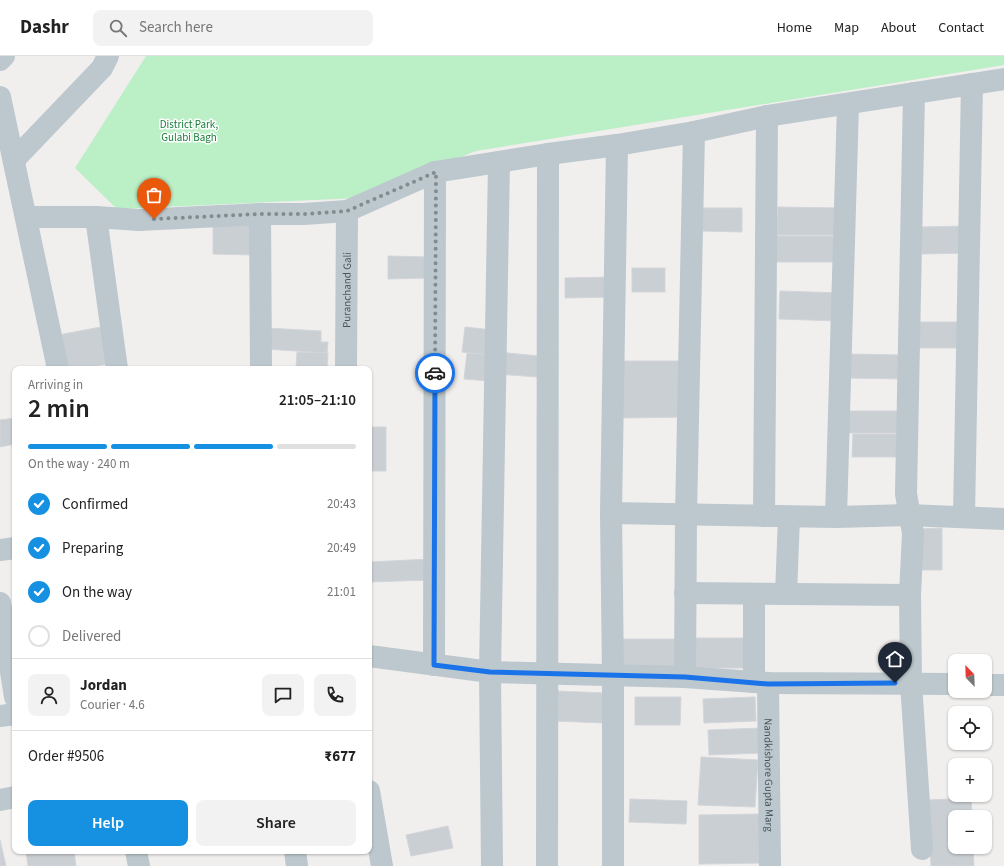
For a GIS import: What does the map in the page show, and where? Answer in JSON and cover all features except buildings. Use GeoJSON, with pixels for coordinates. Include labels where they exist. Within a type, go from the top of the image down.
{"type":"FeatureCollection","features":[{"type":"Feature","properties":{"kind":"street"},"geometry":{"type":"LineString","coordinates":[[0,60],[4,56]]}},
{"type":"Feature","properties":{"kind":"street"},"geometry":{"type":"LineString","coordinates":[[14,160],[102,68],[108,56]]}},
{"type":"Feature","properties":{"kind":"street"},"geometry":{"type":"LineString","coordinates":[[26,217],[96,217],[139,220],[347,211],[436,172],[548,154],[617,145],[694,132],[767,116],[1004,79]]}},
{"type":"Feature","properties":{"kind":"street"},"geometry":{"type":"LineString","coordinates":[[964,516],[972,84]]}},
{"type":"Feature","properties":{"kind":"street"},"geometry":{"type":"LineString","coordinates":[[914,93],[906,494],[913,533],[910,595],[911,683],[922,849]]}},
{"type":"Feature","properties":{"kind":"street"},"geometry":{"type":"LineString","coordinates":[[0,97],[57,366]]}},
{"type":"Feature","properties":{"kind":"street"},"geometry":{"type":"LineString","coordinates":[[836,517],[848,104]]}},
{"type":"Feature","properties":{"kind":"street"},"geometry":{"type":"LineString","coordinates":[[764,516],[767,116]]}},
{"type":"Feature","properties":{"kind":"street"},"geometry":{"type":"LineString","coordinates":[[685,677],[686,515],[694,132]]}},
{"type":"Feature","properties":{"kind":"street"},"geometry":{"type":"LineString","coordinates":[[613,866],[611,513],[617,145]]}},
{"type":"Feature","properties":{"kind":"street"},"geometry":{"type":"LineString","coordinates":[[547,866],[546,673],[548,154]]}},
{"type":"Feature","properties":{"kind":"street"},"geometry":{"type":"LineString","coordinates":[[492,866],[490,672],[499,162]]}},
{"type":"Feature","properties":{"kind":"street"},"geometry":{"type":"LineString","coordinates":[[434,665],[436,172]]}},
{"type":"Feature","properties":{"kind":"street","name":"Puranchand Gali"},"geometry":{"type":"LineString","coordinates":[[346,366],[347,211]]}},
{"type":"Feature","properties":{"kind":"street"},"geometry":{"type":"LineString","coordinates":[[260,214],[261,366]]}},
{"type":"Feature","properties":{"kind":"street"},"geometry":{"type":"LineString","coordinates":[[96,217],[117,366]]}},
{"type":"Feature","properties":{"kind":"street"},"geometry":{"type":"LineString","coordinates":[[611,513],[789,517],[909,515],[1004,518]]}},
{"type":"Feature","properties":{"kind":"street"},"geometry":{"type":"LineString","coordinates":[[786,594],[789,517]]}},
{"type":"Feature","properties":{"kind":"street"},"geometry":{"type":"LineString","coordinates":[[0,550],[12,548]]}},
{"type":"Feature","properties":{"kind":"street"},"geometry":{"type":"LineString","coordinates":[[686,593],[910,595]]}},
{"type":"Feature","properties":{"kind":"street","name":"Nandkishore Gupta Marg"},"geometry":{"type":"LineString","coordinates":[[754,594],[761,683],[770,866]]}},
{"type":"Feature","properties":{"kind":"street"},"geometry":{"type":"LineString","coordinates":[[0,604],[12,678]]}},
{"type":"Feature","properties":{"kind":"street"},"geometry":{"type":"LineString","coordinates":[[372,656],[490,672],[685,677],[761,683],[948,684]]}},
{"type":"Feature","properties":{"kind":"street"},"geometry":{"type":"LineString","coordinates":[[0,716],[12,714]]}},
{"type":"Feature","properties":{"kind":"street"},"geometry":{"type":"LineString","coordinates":[[0,800],[12,798]]}},
{"type":"Feature","properties":{"kind":"street"},"geometry":{"type":"LineString","coordinates":[[372,808],[382,866]]}},
{"type":"Feature","properties":{"kind":"street"},"geometry":{"type":"LineString","coordinates":[[137,854],[139,866]]}},
{"type":"Feature","properties":{"kind":"street"},"geometry":{"type":"LineString","coordinates":[[295,854],[297,866]]}},
{"type":"Feature","properties":{"kind":"green space","name":"District Park, Gulabi Bagh"},"geometry":{"type":"Polygon","coordinates":[[[146,56],[1004,56],[1004,65],[476,151],[359,198],[117,209],[75,168],[146,56]]]}},
{"type":"Feature","properties":{"kind":"way so far"},"geometry":{"type":"LineString","coordinates":[[154,219],[260,214],[304,214],[347,211],[436,172],[435,373]]}},
{"type":"Feature","properties":{"kind":"route"},"geometry":{"type":"LineString","coordinates":[[435,373],[434,665],[490,672],[685,677],[768,684],[895,683]]}}]}
